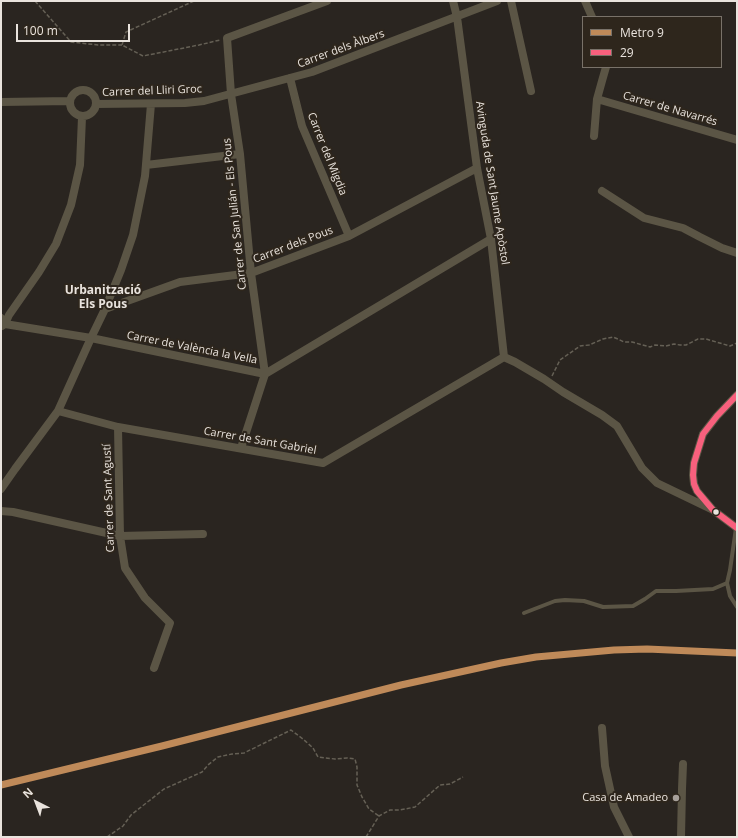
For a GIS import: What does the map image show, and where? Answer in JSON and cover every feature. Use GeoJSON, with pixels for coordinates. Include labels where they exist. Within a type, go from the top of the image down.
{"type":"FeatureCollection","features":[{"type":"Feature","properties":{"kind":"street"},"geometry":{"type":"LineString","coordinates":[[227,38],[327,1]]}},
{"type":"Feature","properties":{"kind":"street","name":"Avinguda de Sant Jaume Apòstol"},"geometry":{"type":"LineString","coordinates":[[453,1],[457,17],[477,168],[491,239],[504,358]]}},
{"type":"Feature","properties":{"kind":"street","name":"Carrer dels Àlbers"},"geometry":{"type":"LineString","coordinates":[[231,94],[312,72],[497,1]]}},
{"type":"Feature","properties":{"kind":"street"},"geometry":{"type":"LineString","coordinates":[[511,1],[531,91]]}},
{"type":"Feature","properties":{"kind":"street"},"geometry":{"type":"LineString","coordinates":[[585,1],[592,16]]}},
{"type":"Feature","properties":{"kind":"street","name":"Carrer de San Julián - Els Pous"},"geometry":{"type":"LineString","coordinates":[[227,38],[231,94],[240,154],[251,273],[265,374],[241,448]]}},
{"type":"Feature","properties":{"kind":"street"},"geometry":{"type":"LineString","coordinates":[[594,136],[597,99],[606,68]]}},
{"type":"Feature","properties":{"kind":"street","name":"Carrer del Migdia"},"geometry":{"type":"LineString","coordinates":[[290,78],[302,126],[349,236]]}},
{"type":"Feature","properties":{"kind":"street"},"geometry":{"type":"LineString","coordinates":[[84,90],[92,93],[96,98],[96,104],[94,112],[82,117],[72,111],[70,101],[72,95],[76,92],[84,90]]}},
{"type":"Feature","properties":{"kind":"street","name":"Carrer del Lliri Groc"},"geometry":{"type":"LineString","coordinates":[[96,104],[185,103],[198,102],[231,94]]}},
{"type":"Feature","properties":{"kind":"street","name":"Carrer de Navarrés"},"geometry":{"type":"LineString","coordinates":[[597,99],[737,140]]}},
{"type":"Feature","properties":{"kind":"street"},"geometry":{"type":"LineString","coordinates":[[1,102],[70,101]]}},
{"type":"Feature","properties":{"kind":"street"},"geometry":{"type":"LineString","coordinates":[[1,489],[58,411],[105,309],[121,270],[133,235],[145,176],[151,104]]}},
{"type":"Feature","properties":{"kind":"street"},"geometry":{"type":"LineString","coordinates":[[2,323],[39,272],[56,244],[71,204],[80,165],[82,117]]}},
{"type":"Feature","properties":{"kind":"street"},"geometry":{"type":"LineString","coordinates":[[146,165],[240,154]]}},
{"type":"Feature","properties":{"kind":"street","name":"Carrer dels Pous"},"geometry":{"type":"LineString","coordinates":[[105,309],[180,282],[251,273],[349,236],[477,168]]}},
{"type":"Feature","properties":{"kind":"street"},"geometry":{"type":"LineString","coordinates":[[602,191],[644,218],[683,228],[722,248],[737,253]]}},
{"type":"Feature","properties":{"kind":"street","name":"Carrer de València la Vella"},"geometry":{"type":"LineString","coordinates":[[2,323],[91,338],[265,374],[491,239]]}},
{"type":"Feature","properties":{"kind":"street"},"geometry":{"type":"LineString","coordinates":[[504,358],[515,362],[602,415],[617,426],[642,468],[657,483],[713,510],[737,528]]}},
{"type":"Feature","properties":{"kind":"street","name":"Carrer de Sant Gabriel"},"geometry":{"type":"LineString","coordinates":[[58,411],[118,427],[323,463],[504,358]]}},
{"type":"Feature","properties":{"kind":"street"},"geometry":{"type":"LineString","coordinates":[[713,510],[697,491],[694,484],[694,463],[703,434],[717,416],[737,395]]}},
{"type":"Feature","properties":{"kind":"street","name":"Carrer de Sant Agustí"},"geometry":{"type":"LineString","coordinates":[[118,427],[120,536],[125,568],[145,598],[170,623],[154,668]]}},
{"type":"Feature","properties":{"kind":"street"},"geometry":{"type":"LineString","coordinates":[[1,511],[13,512],[120,536],[203,534]]}},
{"type":"Feature","properties":{"kind":"street"},"geometry":{"type":"LineString","coordinates":[[602,728],[605,766],[614,807],[629,837]]}},
{"type":"Feature","properties":{"kind":"street"},"geometry":{"type":"LineString","coordinates":[[681,837],[683,764]]}},
{"type":"Feature","properties":{"kind":"lane"},"geometry":{"type":"LineString","coordinates":[[737,528],[727,583],[730,596],[737,607]]}},
{"type":"Feature","properties":{"kind":"lane"},"geometry":{"type":"LineString","coordinates":[[524,613],[555,601],[566,600],[584,601],[603,607],[633,606],[656,591],[713,589],[727,583]]}},
{"type":"Feature","properties":{"kind":"path"},"geometry":{"type":"LineString","coordinates":[[35,1],[71,42],[98,45],[122,45],[143,56],[227,38]]}},
{"type":"Feature","properties":{"kind":"path"},"geometry":{"type":"LineString","coordinates":[[122,45],[126,32],[194,1]]}},
{"type":"Feature","properties":{"kind":"path"},"geometry":{"type":"LineString","coordinates":[[548,382],[560,360],[580,346],[589,345],[603,339],[613,337],[624,342],[637,343],[650,347],[655,345],[686,345],[698,339],[706,339],[730,346],[737,343]]}},
{"type":"Feature","properties":{"kind":"path"},"geometry":{"type":"LineString","coordinates":[[107,837],[124,826],[131,815],[164,789],[202,772],[218,757],[244,753],[291,730],[304,739],[313,748],[318,757],[355,759],[358,785],[362,797],[369,809],[379,816]]}},
{"type":"Feature","properties":{"kind":"path"},"geometry":{"type":"LineString","coordinates":[[366,837],[379,816],[390,810],[400,810],[414,807],[440,785],[450,784],[463,777]]}},
{"type":"Feature","properties":{"kind":"metro line","name":"9"},"geometry":{"type":"LineString","coordinates":[[1,785],[162,746],[401,685],[501,663],[536,657],[614,650],[647,649],[737,653]]}},
{"type":"Feature","properties":{"kind":"transit line","name":"29"},"geometry":{"type":"LineString","coordinates":[[737,395],[717,416],[703,434],[694,463],[693,475],[694,484],[697,491],[713,510],[737,528]]}},
{"type":"Feature","properties":{"kind":"place","name":"Casa de Amadeo"},"geometry":{"type":"Point","coordinates":[676,798]}},
{"type":"Feature","properties":{"kind":"district","name":"Urbanització Els Pous"},"geometry":{"type":"Point","coordinates":[103,298]}}]}
